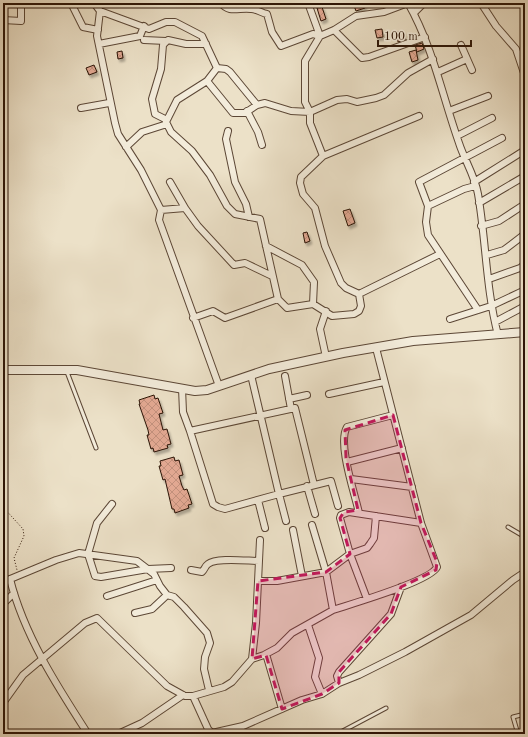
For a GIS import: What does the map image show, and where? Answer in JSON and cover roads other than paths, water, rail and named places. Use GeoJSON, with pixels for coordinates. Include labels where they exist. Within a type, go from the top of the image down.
{"type":"FeatureCollection","features":[{"type":"Feature","properties":{"kind":"street"},"geometry":{"type":"LineString","coordinates":[[3,20],[21,20],[21,3]]}},
{"type":"Feature","properties":{"kind":"street"},"geometry":{"type":"LineString","coordinates":[[71,3],[83,27],[98,30]]}},
{"type":"Feature","properties":{"kind":"street"},"geometry":{"type":"LineString","coordinates":[[95,3],[100,12],[98,30],[99,44],[110,103],[118,134],[141,170],[161,210],[159,220],[193,318],[219,386]]}},
{"type":"Feature","properties":{"kind":"street"},"geometry":{"type":"LineString","coordinates":[[221,3],[228,9],[238,10],[251,8],[267,14],[272,32],[281,46],[313,34],[320,36]]}},
{"type":"Feature","properties":{"kind":"street"},"geometry":{"type":"LineString","coordinates":[[308,3],[320,36]]}},
{"type":"Feature","properties":{"kind":"street"},"geometry":{"type":"LineString","coordinates":[[323,156],[310,123],[310,112],[305,102],[305,61],[320,36],[334,30],[356,16],[384,12],[408,3],[425,37],[434,60],[457,136],[475,184],[487,255],[491,306],[498,335]]}},
{"type":"Feature","properties":{"kind":"street"},"geometry":{"type":"LineString","coordinates":[[414,13],[424,3]]}},
{"type":"Feature","properties":{"kind":"street"},"geometry":{"type":"LineString","coordinates":[[481,3],[496,26],[516,49],[525,76]]}},
{"type":"Feature","properties":{"kind":"street"},"geometry":{"type":"LineString","coordinates":[[100,12],[149,29],[166,22],[175,22],[202,36],[217,68],[230,72],[257,105]]}},
{"type":"Feature","properties":{"kind":"street"},"geometry":{"type":"LineString","coordinates":[[99,44],[140,36],[144,26]]}},
{"type":"Feature","properties":{"kind":"street"},"geometry":{"type":"LineString","coordinates":[[334,30],[362,58],[369,57],[425,37]]}},
{"type":"Feature","properties":{"kind":"street"},"geometry":{"type":"LineString","coordinates":[[144,40],[206,44]]}},
{"type":"Feature","properties":{"kind":"street"},"geometry":{"type":"LineString","coordinates":[[166,41],[163,45],[161,69],[152,102],[155,114],[167,122],[171,132],[192,151],[210,175],[227,206],[235,214],[260,219],[278,299],[287,308],[313,304],[332,316],[354,314],[359,311],[361,306],[359,294]]}},
{"type":"Feature","properties":{"kind":"street"},"geometry":{"type":"LineString","coordinates":[[461,45],[472,70]]}},
{"type":"Feature","properties":{"kind":"street"},"geometry":{"type":"LineString","coordinates":[[438,72],[467,59]]}},
{"type":"Feature","properties":{"kind":"street"},"geometry":{"type":"LineString","coordinates":[[207,81],[233,113],[247,111],[257,105],[265,103],[291,111],[310,112],[337,100],[347,99],[357,102],[376,98],[384,94],[408,73],[434,60]]}},
{"type":"Feature","properties":{"kind":"street"},"geometry":{"type":"LineString","coordinates":[[126,147],[142,132],[167,122],[177,100],[207,81],[217,68]]}},
{"type":"Feature","properties":{"kind":"street"},"geometry":{"type":"LineString","coordinates":[[449,111],[488,96]]}},
{"type":"Feature","properties":{"kind":"street"},"geometry":{"type":"LineString","coordinates":[[80,108],[110,103]]}},
{"type":"Feature","properties":{"kind":"street"},"geometry":{"type":"LineString","coordinates":[[247,111],[258,132],[262,145]]}},
{"type":"Feature","properties":{"kind":"street"},"geometry":{"type":"LineString","coordinates":[[359,294],[346,288],[341,283],[325,246],[315,208],[303,194],[300,183],[301,177],[323,156],[419,116]]}},
{"type":"Feature","properties":{"kind":"street"},"geometry":{"type":"LineString","coordinates":[[457,136],[492,118]]}},
{"type":"Feature","properties":{"kind":"street"},"geometry":{"type":"LineString","coordinates":[[228,131],[226,139],[235,182],[246,204],[249,217]]}},
{"type":"Feature","properties":{"kind":"street"},"geometry":{"type":"LineString","coordinates":[[478,310],[428,235],[426,222],[428,206],[418,182],[502,138]]}},
{"type":"Feature","properties":{"kind":"street"},"geometry":{"type":"LineString","coordinates":[[428,206],[475,184],[525,151]]}},
{"type":"Feature","properties":{"kind":"street"},"geometry":{"type":"LineString","coordinates":[[479,203],[525,176]]}},
{"type":"Feature","properties":{"kind":"street"},"geometry":{"type":"LineString","coordinates":[[170,182],[185,208],[198,226],[234,264],[245,263],[272,276]]}},
{"type":"Feature","properties":{"kind":"street"},"geometry":{"type":"LineString","coordinates":[[481,226],[499,221],[525,204]]}},
{"type":"Feature","properties":{"kind":"street"},"geometry":{"type":"LineString","coordinates":[[161,210],[185,208]]}},
{"type":"Feature","properties":{"kind":"street"},"geometry":{"type":"LineString","coordinates":[[487,255],[504,250],[525,234]]}},
{"type":"Feature","properties":{"kind":"street"},"geometry":{"type":"LineString","coordinates":[[266,246],[302,265],[314,282],[313,304]]}},
{"type":"Feature","properties":{"kind":"street"},"geometry":{"type":"LineString","coordinates":[[359,294],[440,254]]}},
{"type":"Feature","properties":{"kind":"street"},"geometry":{"type":"LineString","coordinates":[[489,279],[520,268],[525,264]]}},
{"type":"Feature","properties":{"kind":"street"},"geometry":{"type":"LineString","coordinates":[[450,319],[491,306],[525,290]]}},
{"type":"Feature","properties":{"kind":"street"},"geometry":{"type":"LineString","coordinates":[[193,318],[213,311],[225,318],[278,299]]}},
{"type":"Feature","properties":{"kind":"street"},"geometry":{"type":"LineString","coordinates":[[495,322],[525,306]]}},
{"type":"Feature","properties":{"kind":"street"},"geometry":{"type":"LineString","coordinates":[[326,311],[320,329],[326,357]]}},
{"type":"Feature","properties":{"kind":"street"},"geometry":{"type":"LineString","coordinates":[[3,370],[16,368],[66,370],[123,377],[201,390],[219,386],[269,369],[413,341],[525,332]]}},
{"type":"Feature","properties":{"kind":"street"},"geometry":{"type":"LineString","coordinates":[[3,702],[23,675],[85,623],[96,618],[167,686],[183,695],[193,696],[209,690],[224,688],[232,682],[252,659],[277,648],[292,633],[333,610],[401,587],[433,572],[437,567],[421,523],[376,348]]}},
{"type":"Feature","properties":{"kind":"street"},"geometry":{"type":"LineString","coordinates":[[251,375],[286,521]]}},
{"type":"Feature","properties":{"kind":"street"},"geometry":{"type":"LineString","coordinates":[[284,376],[291,409]]}},
{"type":"Feature","properties":{"kind":"street"},"geometry":{"type":"LineString","coordinates":[[329,394],[384,382]]}},
{"type":"Feature","properties":{"kind":"street"},"geometry":{"type":"LineString","coordinates":[[182,388],[183,412],[213,504],[225,509],[331,481],[338,506]]}},
{"type":"Feature","properties":{"kind":"street"},"geometry":{"type":"LineString","coordinates":[[289,399],[307,395]]}},
{"type":"Feature","properties":{"kind":"street"},"geometry":{"type":"LineString","coordinates":[[190,431],[295,408],[297,411],[314,514]]}},
{"type":"Feature","properties":{"kind":"street"},"geometry":{"type":"LineString","coordinates":[[359,513],[347,462],[344,439],[347,427],[393,415]]}},
{"type":"Feature","properties":{"kind":"street"},"geometry":{"type":"LineString","coordinates":[[347,462],[402,448]]}},
{"type":"Feature","properties":{"kind":"street"},"geometry":{"type":"LineString","coordinates":[[351,479],[412,487]]}},
{"type":"Feature","properties":{"kind":"street"},"geometry":{"type":"LineString","coordinates":[[258,500],[265,528]]}},
{"type":"Feature","properties":{"kind":"street"},"geometry":{"type":"LineString","coordinates":[[112,504],[97,523],[88,554],[94,574],[97,577],[148,569],[171,568]]}},
{"type":"Feature","properties":{"kind":"street"},"geometry":{"type":"LineString","coordinates":[[368,599],[350,554],[340,518],[344,512],[421,523]]}},
{"type":"Feature","properties":{"kind":"street"},"geometry":{"type":"LineString","coordinates":[[258,581],[277,581],[326,572],[350,554],[366,548],[370,544],[374,538],[376,516]]}},
{"type":"Feature","properties":{"kind":"street"},"geometry":{"type":"LineString","coordinates":[[312,525],[326,572],[333,610]]}},
{"type":"Feature","properties":{"kind":"street"},"geometry":{"type":"LineString","coordinates":[[294,530],[302,576]]}},
{"type":"Feature","properties":{"kind":"street"},"geometry":{"type":"LineString","coordinates":[[252,659],[260,540]]}},
{"type":"Feature","properties":{"kind":"street"},"geometry":{"type":"LineString","coordinates":[[3,582],[56,560],[79,553],[137,561],[154,574],[167,595],[174,597],[207,633],[210,643],[205,657],[204,669],[209,690]]}},
{"type":"Feature","properties":{"kind":"street"},"geometry":{"type":"LineString","coordinates":[[191,570],[202,572],[210,563],[227,560],[259,561]]}},
{"type":"Feature","properties":{"kind":"street"},"geometry":{"type":"LineString","coordinates":[[193,696],[208,729],[212,733],[243,726],[302,700],[322,694],[339,683],[359,675],[458,624],[471,616],[513,580],[525,572]]}},
{"type":"Feature","properties":{"kind":"street"},"geometry":{"type":"LineString","coordinates":[[10,579],[15,598],[43,658],[70,706],[88,734]]}},
{"type":"Feature","properties":{"kind":"street"},"geometry":{"type":"LineString","coordinates":[[107,596],[157,580]]}},
{"type":"Feature","properties":{"kind":"street"},"geometry":{"type":"LineString","coordinates":[[339,683],[337,676],[339,672],[391,614],[401,587]]}},
{"type":"Feature","properties":{"kind":"street"},"geometry":{"type":"LineString","coordinates":[[135,613],[152,609],[167,595]]}},
{"type":"Feature","properties":{"kind":"street"},"geometry":{"type":"LineString","coordinates":[[3,604],[15,598]]}},
{"type":"Feature","properties":{"kind":"street"},"geometry":{"type":"LineString","coordinates":[[308,625],[319,658],[315,677],[322,694]]}},
{"type":"Feature","properties":{"kind":"street"},"geometry":{"type":"LineString","coordinates":[[266,654],[282,709]]}},
{"type":"Feature","properties":{"kind":"street"},"geometry":{"type":"LineString","coordinates":[[118,734],[142,723],[183,695]]}},
{"type":"Feature","properties":{"kind":"lane"},"geometry":{"type":"LineString","coordinates":[[66,370],[96,448]]}},
{"type":"Feature","properties":{"kind":"lane"},"geometry":{"type":"LineString","coordinates":[[508,527],[525,537]]}},
{"type":"Feature","properties":{"kind":"lane"},"geometry":{"type":"LineString","coordinates":[[336,734],[386,708]]}},
{"type":"Feature","properties":{"kind":"lane"},"geometry":{"type":"LineString","coordinates":[[518,734],[513,717],[525,714]]}}]}
